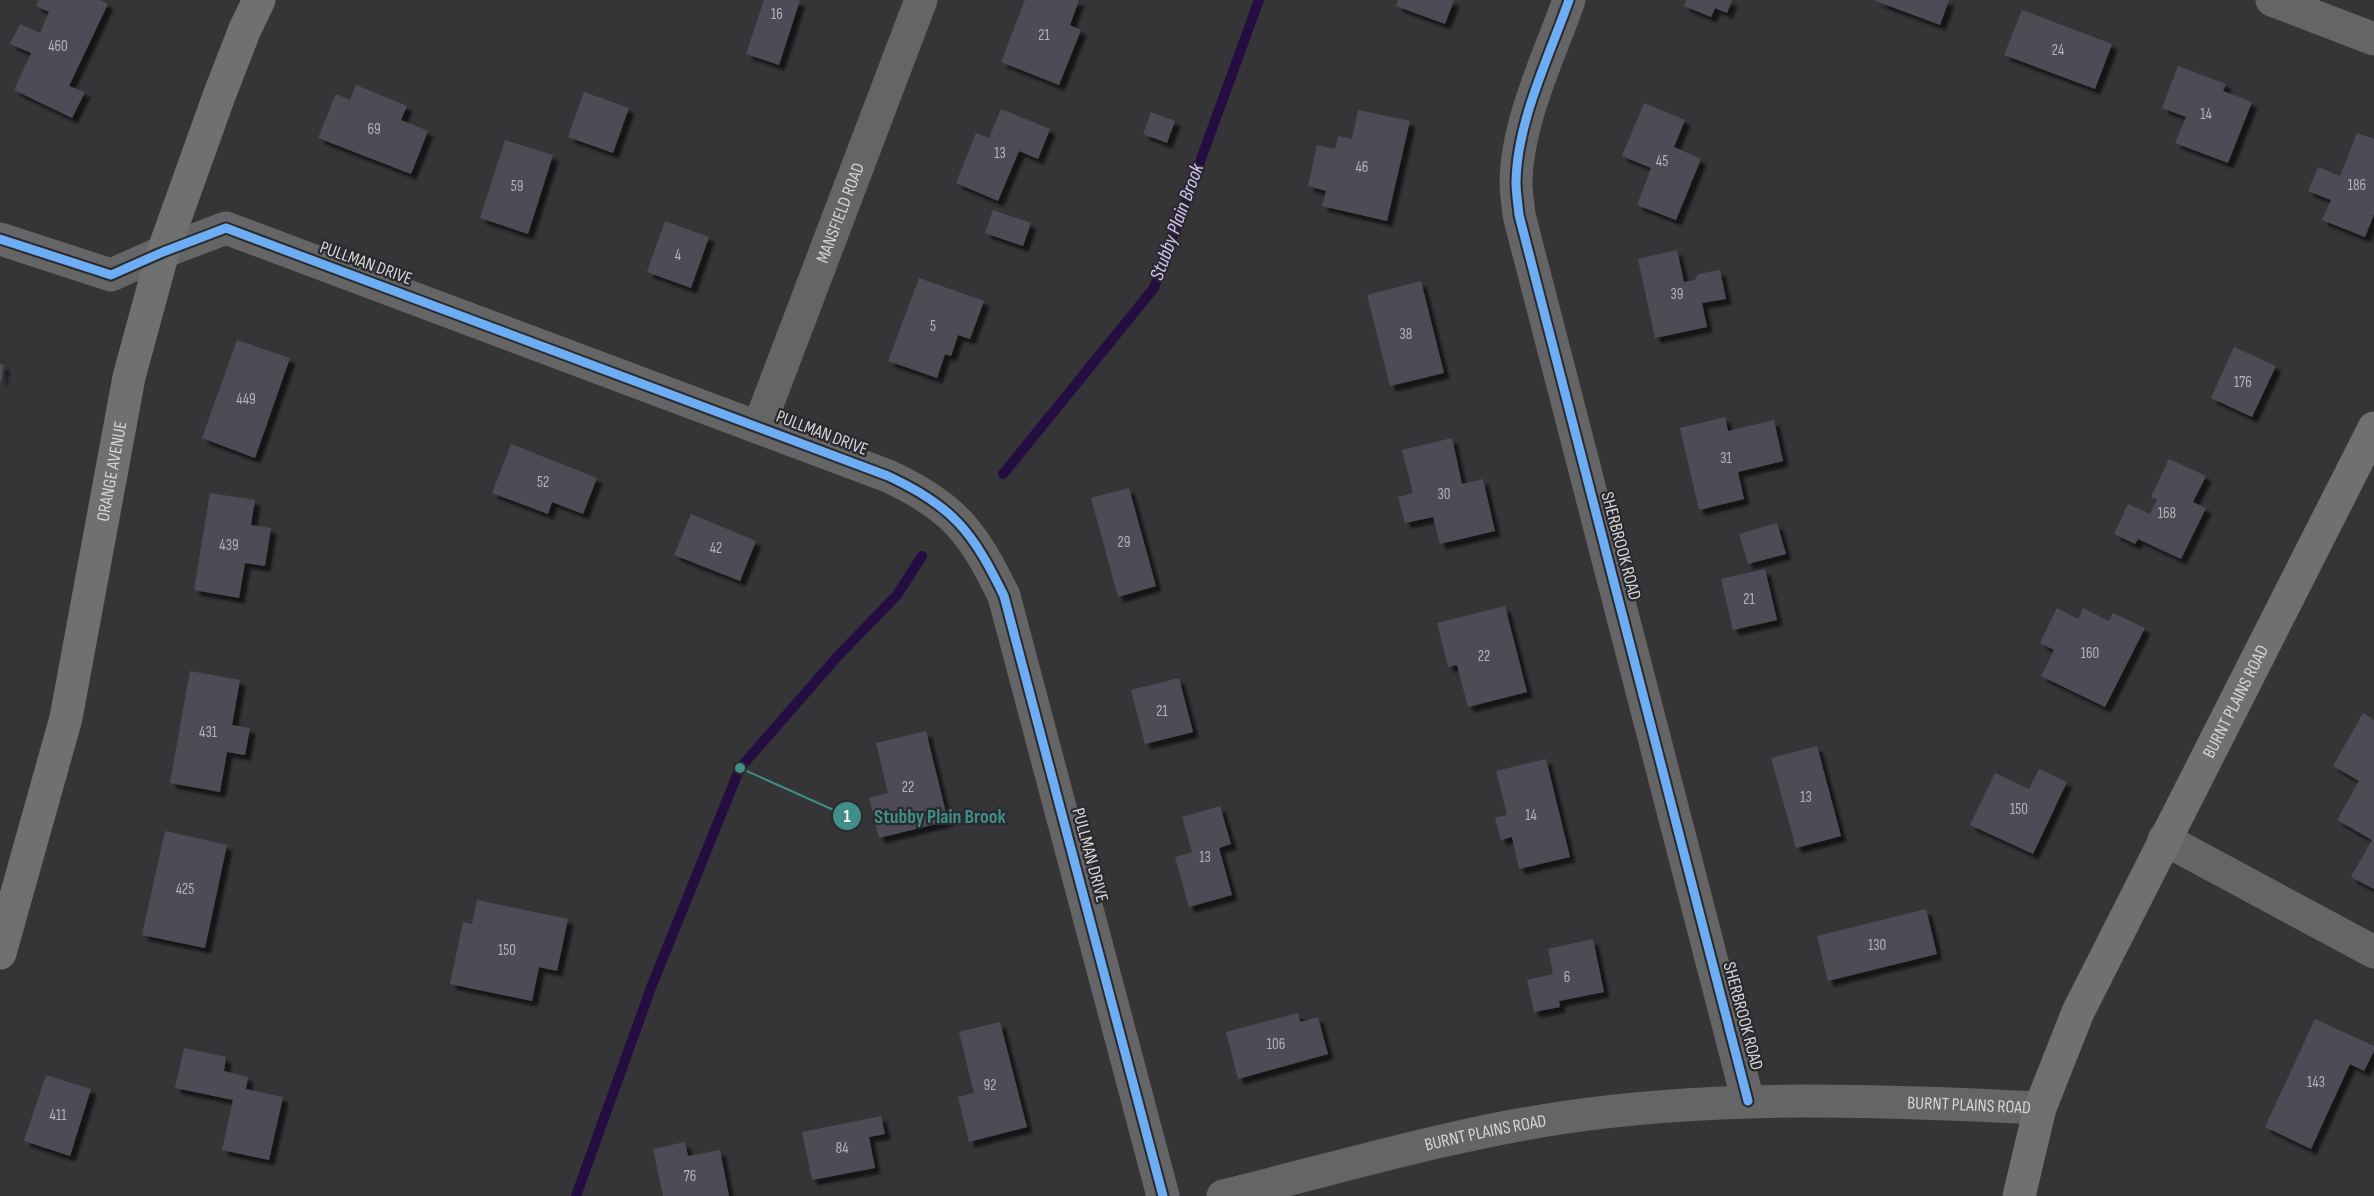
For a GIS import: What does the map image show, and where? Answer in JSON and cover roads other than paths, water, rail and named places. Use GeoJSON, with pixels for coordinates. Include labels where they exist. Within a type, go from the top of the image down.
{"type":"FeatureCollection","features":[{"type":"Feature","properties":{"kind":"main road","name":"ORANGE AVENUE"},"geometry":{"type":"LineString","coordinates":[[0,953],[66,718],[129,377],[163,252],[223,85],[259,0]]}},
{"type":"Feature","properties":{"kind":"main road","name":"BURNT PLAINS ROAD"},"geometry":{"type":"LineString","coordinates":[[2040,1107],[2078,1012],[2374,428]]}},
{"type":"Feature","properties":{"kind":"main road"},"geometry":{"type":"LineString","coordinates":[[2019,1196],[2040,1107]]}},
{"type":"Feature","properties":{"kind":"street","name":"MANSFIELD ROAD"},"geometry":{"type":"LineString","coordinates":[[759,426],[921,0]]}},
{"type":"Feature","properties":{"kind":"street","name":"SHERBROOK ROAD"},"geometry":{"type":"LineString","coordinates":[[1569,0],[1528,114],[1519,149],[1516,183],[1520,215],[1748,1101]]}},
{"type":"Feature","properties":{"kind":"street"},"geometry":{"type":"LineString","coordinates":[[2272,0],[2374,39]]}},
{"type":"Feature","properties":{"kind":"street","name":"PULLMAN DRIVE"},"geometry":{"type":"LineString","coordinates":[[0,239],[111,275],[226,228],[888,476],[919,490],[944,509],[965,529],[984,555],[1004,596],[1163,1196]]}},
{"type":"Feature","properties":{"kind":"street"},"geometry":{"type":"LineString","coordinates":[[2164,839],[2374,952]]}},
{"type":"Feature","properties":{"kind":"street","name":"BURNT PLAINS ROAD"},"geometry":{"type":"LineString","coordinates":[[1223,1196],[1491,1130],[1627,1109],[1748,1101],[2040,1107]]}},
{"type":"Feature","properties":{"kind":"waterway","name":"Stubby Plain Brook"},"geometry":{"type":"LineString","coordinates":[[1003,474],[1154,288],[1259,0]]}},
{"type":"Feature","properties":{"kind":"waterway","name":"Stubby Plain Brook"},"geometry":{"type":"LineString","coordinates":[[576,1196],[652,985],[740,768],[837,657],[897,595],[922,556]]}},
{"type":"Feature","properties":{"kind":"place","name":"Stubby Plain Brook"},"geometry":{"type":"Point","coordinates":[740,768]}}]}
